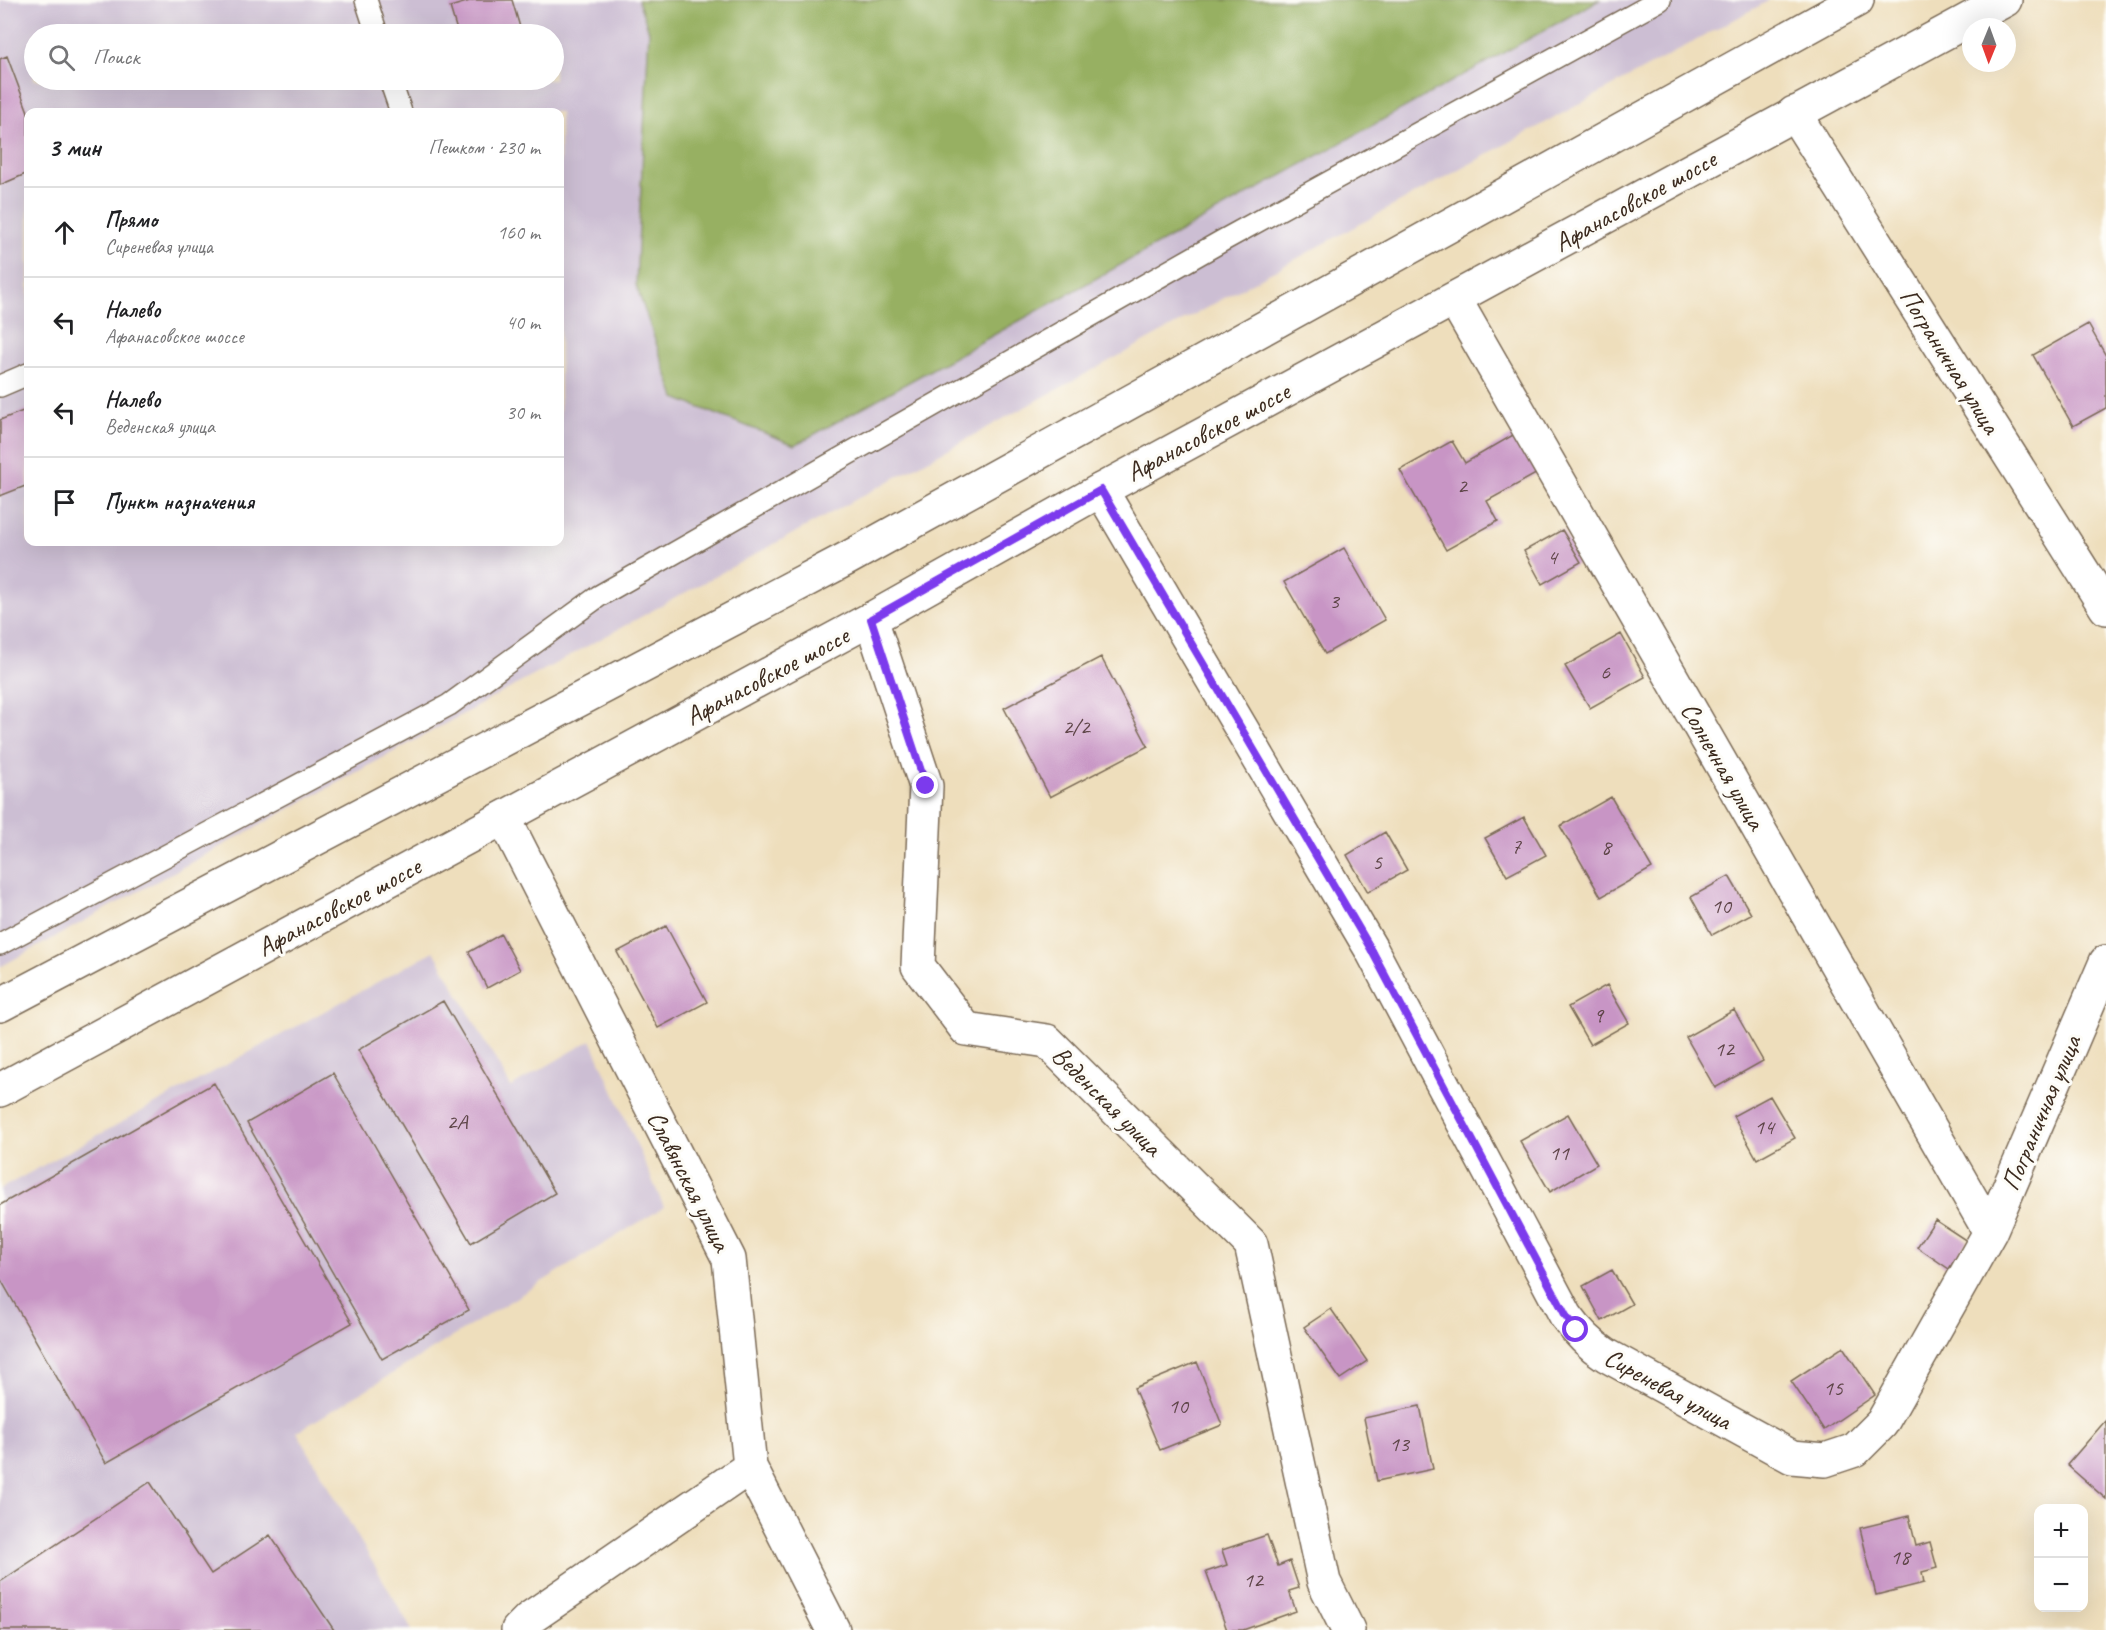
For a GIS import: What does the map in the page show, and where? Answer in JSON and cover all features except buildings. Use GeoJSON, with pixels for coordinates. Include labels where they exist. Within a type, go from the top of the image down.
{"type":"FeatureCollection","features":[{"type":"Feature","properties":{"kind":"street"},"geometry":{"type":"LineString","coordinates":[[0,1005],[848,558],[1857,0]]}},
{"type":"Feature","properties":{"kind":"street","name":"Афанасовское шоссе"},"geometry":{"type":"LineString","coordinates":[[0,1090],[871,619],[1101,490],[2005,0]]}},
{"type":"Feature","properties":{"kind":"street","name":"Пограничная улица"},"geometry":{"type":"LineString","coordinates":[[1794,113],[2106,608]]}},
{"type":"Feature","properties":{"kind":"street","name":"Солнечная улица"},"geometry":{"type":"LineString","coordinates":[[1455,300],[1990,1232]]}},
{"type":"Feature","properties":{"kind":"street","name":"Сиреневая улица"},"geometry":{"type":"LineString","coordinates":[[1101,490],[1371,949],[1566,1316],[1587,1343],[1792,1457],[1825,1460],[1856,1450],[1882,1423],[1990,1232]]}},
{"type":"Feature","properties":{"kind":"street","name":"Веденская улица"},"geometry":{"type":"LineString","coordinates":[[871,619],[926,786],[918,966],[966,1029],[1047,1041],[1251,1244],[1324,1582],[1348,1630]]}},
{"type":"Feature","properties":{"kind":"street","name":"Славянская улица"},"geometry":{"type":"LineString","coordinates":[[504,818],[729,1259],[750,1467],[833,1630]]}},
{"type":"Feature","properties":{"kind":"street","name":"Пограничная улица"},"geometry":{"type":"LineString","coordinates":[[1990,1232],[2106,962]]}},
{"type":"Feature","properties":{"kind":"street"},"geometry":{"type":"LineString","coordinates":[[518,1630],[530,1618],[750,1467]]}},
{"type":"Feature","properties":{"kind":"lane"},"geometry":{"type":"LineString","coordinates":[[366,0],[374,24]]}},
{"type":"Feature","properties":{"kind":"lane"},"geometry":{"type":"LineString","coordinates":[[0,944],[449,705],[599,596],[1222,241],[1660,0]]}},
{"type":"Feature","properties":{"kind":"lane"},"geometry":{"type":"LineString","coordinates":[[393,90],[399,108]]}},
{"type":"Feature","properties":{"kind":"lane"},"geometry":{"type":"LineString","coordinates":[[0,386],[24,376]]}},
{"type":"Feature","properties":{"kind":"shaded area"},"geometry":{"type":"Polygon","coordinates":[[[0,0],[1770,0],[0,967],[0,0]]]}},
{"type":"Feature","properties":{"kind":"shaded area"},"geometry":{"type":"Polygon","coordinates":[[[434,951],[511,1087],[591,1040],[664,1207],[297,1432],[412,1630],[0,1630],[0,1189],[434,951]]]}},
{"type":"Feature","properties":{"kind":"green space"},"geometry":{"type":"Polygon","coordinates":[[[638,0],[1599,0],[795,445],[675,398],[636,285],[649,31],[638,0]]]}},
{"type":"Feature","properties":{"kind":"route"},"geometry":{"type":"LineString","coordinates":[[926,786],[871,619],[1101,490],[1371,949],[1566,1316],[1576,1330]]}}]}
